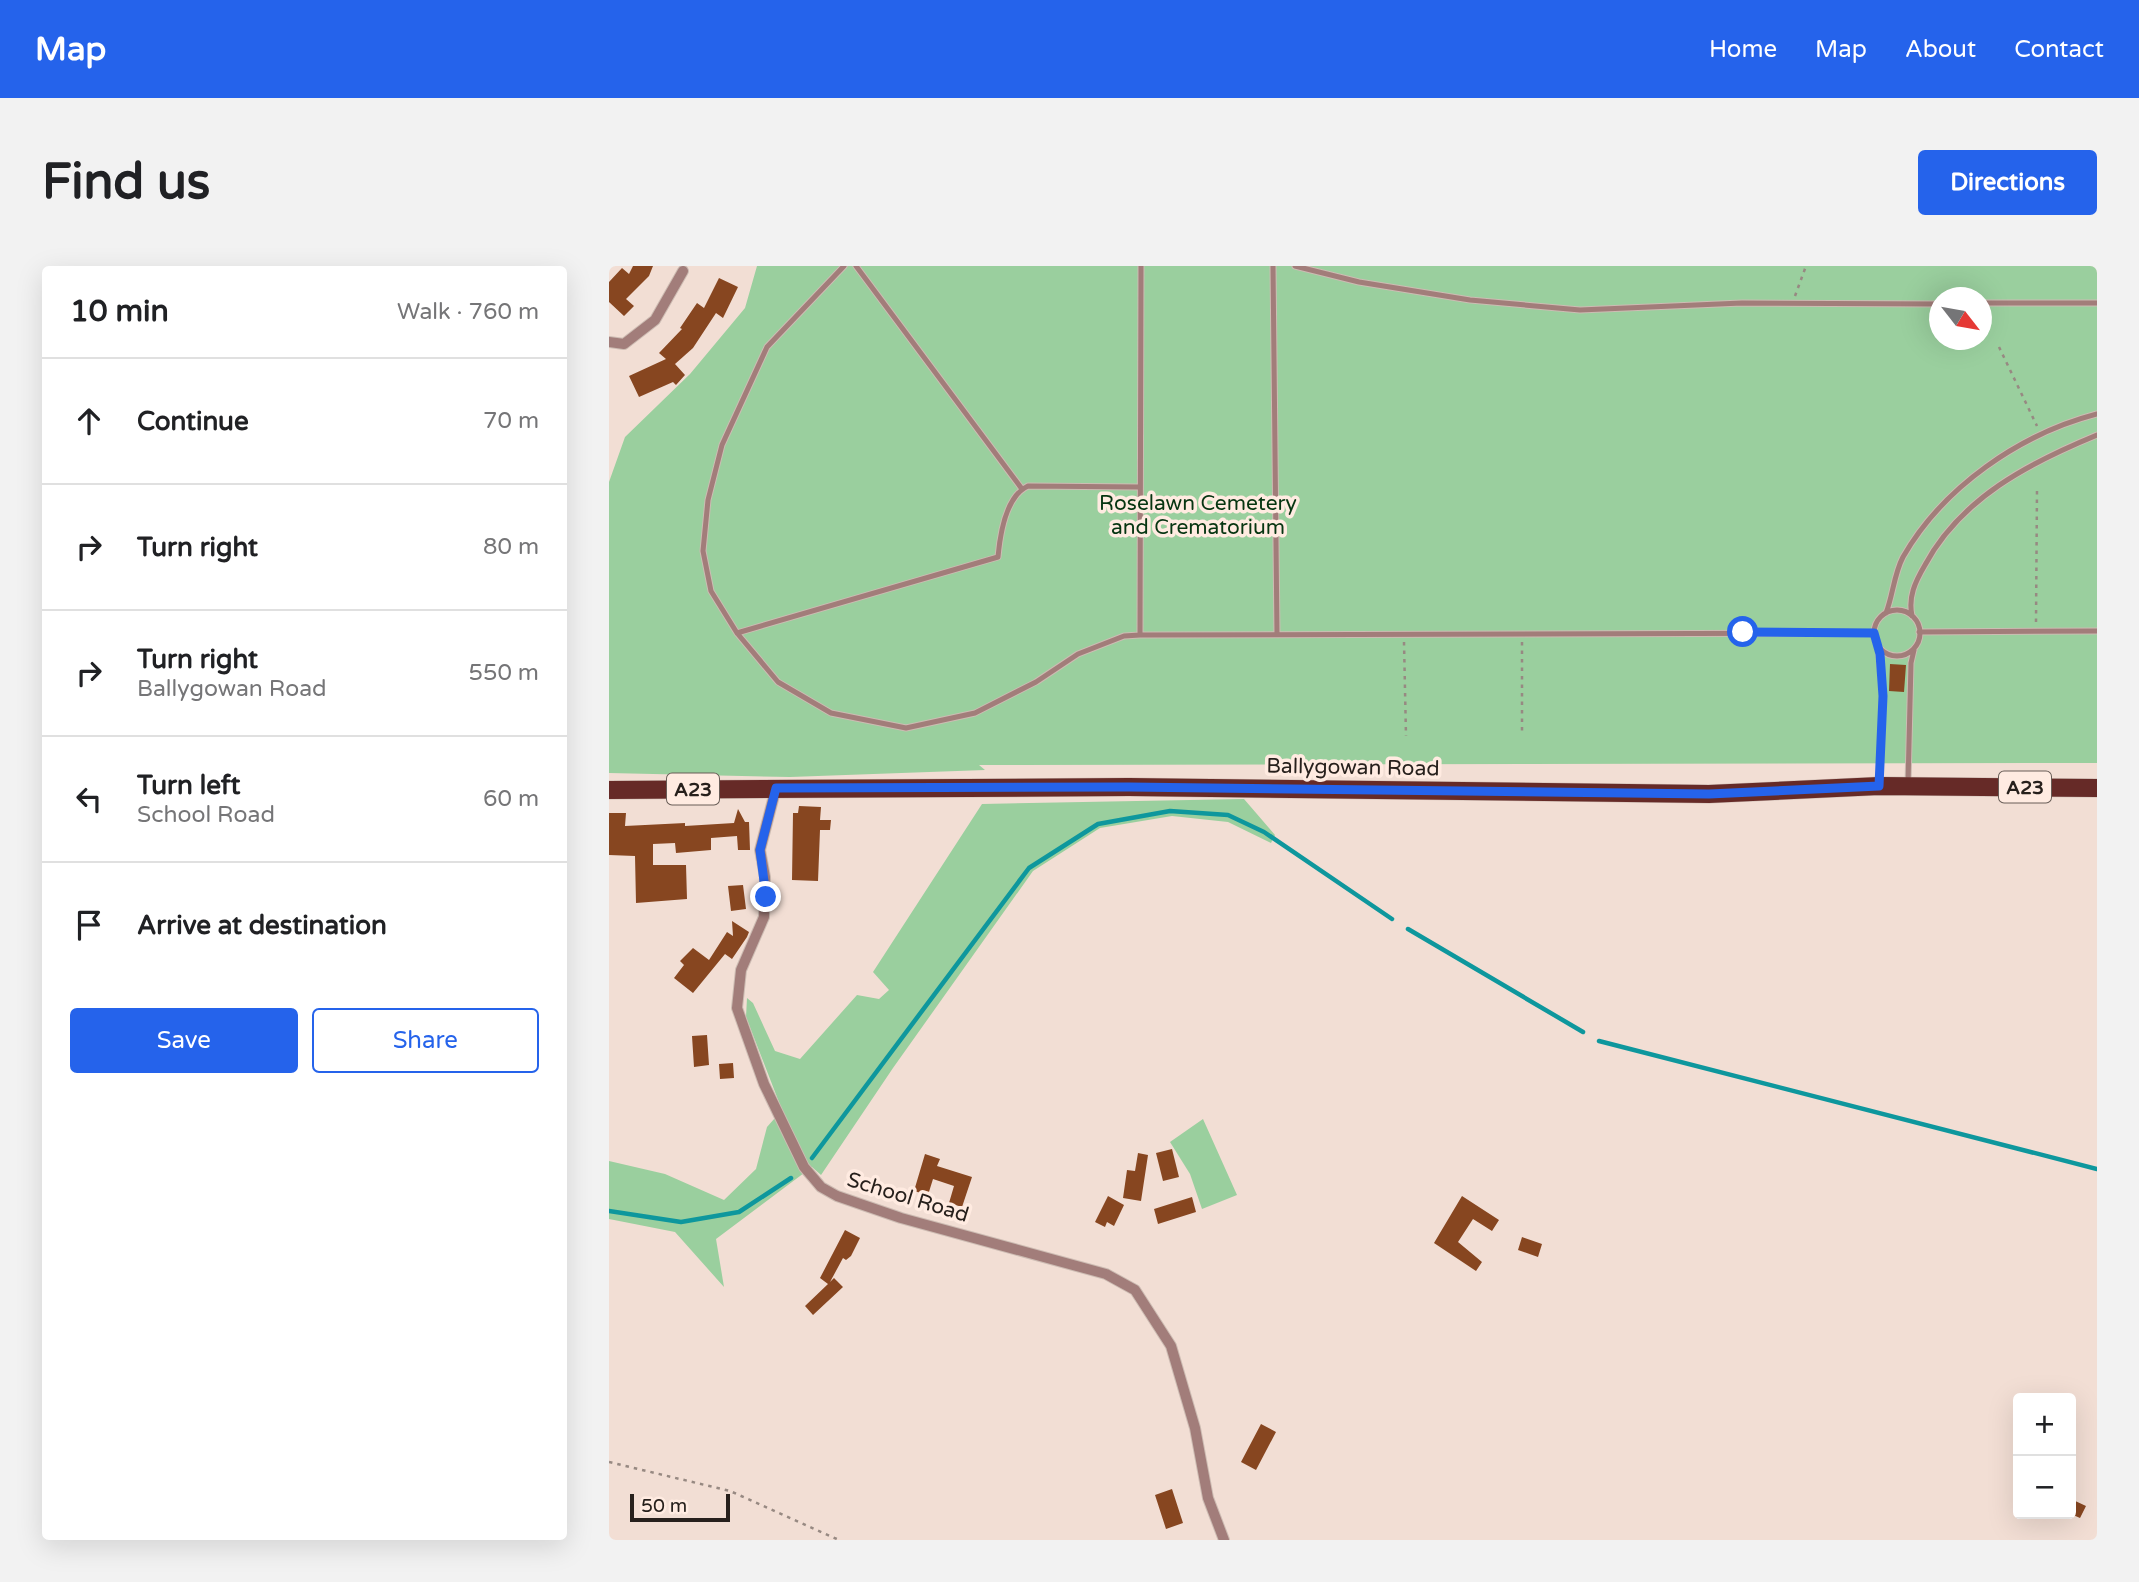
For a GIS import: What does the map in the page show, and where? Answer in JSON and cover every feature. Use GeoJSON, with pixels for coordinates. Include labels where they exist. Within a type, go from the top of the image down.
{"type":"FeatureCollection","features":[{"type":"Feature","properties":{"kind":"main road","name":"Ballygowan Road"},"geometry":{"type":"LineString","coordinates":[[609,790],[1129,787],[1709,794],[1879,786],[2097,788]]}},
{"type":"Feature","properties":{"kind":"street"},"geometry":{"type":"LineString","coordinates":[[609,342],[624,344],[655,320],[683,271]]}},
{"type":"Feature","properties":{"kind":"street","name":"School Road"},"geometry":{"type":"LineString","coordinates":[[776,788],[760,850],[765,877],[764,918],[741,970],[737,1008],[764,1084],[804,1167],[821,1187],[837,1196],[901,1219],[1106,1274],[1135,1290],[1171,1346],[1195,1428],[1208,1498],[1224,1540]]}},
{"type":"Feature","properties":{"kind":"lane"},"geometry":{"type":"LineString","coordinates":[[844,266],[767,347],[722,445],[708,500],[703,551],[711,591],[737,633],[778,682],[831,713],[907,728],[975,713],[1035,682],[1078,654],[1124,636],[1874,633]]}},
{"type":"Feature","properties":{"kind":"lane"},"geometry":{"type":"LineString","coordinates":[[856,266],[1022,489]]}},
{"type":"Feature","properties":{"kind":"lane"},"geometry":{"type":"LineString","coordinates":[[1140,635],[1141,266]]}},
{"type":"Feature","properties":{"kind":"lane"},"geometry":{"type":"LineString","coordinates":[[1273,266],[1277,634]]}},
{"type":"Feature","properties":{"kind":"lane"},"geometry":{"type":"LineString","coordinates":[[1295,266],[1359,282],[1470,300],[1580,310],[1792,304],[1929,304]]}},
{"type":"Feature","properties":{"kind":"lane"},"geometry":{"type":"LineString","coordinates":[[1992,303],[2097,303]]}},
{"type":"Feature","properties":{"kind":"lane"},"geometry":{"type":"LineString","coordinates":[[1886,613],[1902,560],[1933,517],[1968,481],[2041,435],[2097,414]]}},
{"type":"Feature","properties":{"kind":"lane"},"geometry":{"type":"LineString","coordinates":[[1908,787],[1911,663],[1919,632],[1912,616],[1910,598],[1928,558],[1947,531],[1975,503],[2002,482],[2053,453],[2097,435]]}},
{"type":"Feature","properties":{"kind":"lane"},"geometry":{"type":"LineString","coordinates":[[737,633],[998,557],[1000,537],[1016,496],[1022,489],[1037,485],[1140,486]]}},
{"type":"Feature","properties":{"kind":"lane"},"geometry":{"type":"LineString","coordinates":[[1879,786],[1883,696],[1878,646],[1874,633],[1879,619],[1886,613],[1895,611],[1912,616]]}},
{"type":"Feature","properties":{"kind":"lane"},"geometry":{"type":"LineString","coordinates":[[1919,632],[2097,631]]}},
{"type":"Feature","properties":{"kind":"lane"},"geometry":{"type":"LineString","coordinates":[[1878,646],[1893,656],[1902,656],[1915,647]]}},
{"type":"Feature","properties":{"kind":"path"},"geometry":{"type":"LineString","coordinates":[[1792,304],[1806,266]]}},
{"type":"Feature","properties":{"kind":"path"},"geometry":{"type":"LineString","coordinates":[[1999,347],[2041,435]]}},
{"type":"Feature","properties":{"kind":"path"},"geometry":{"type":"LineString","coordinates":[[2036,632],[2037,489]]}},
{"type":"Feature","properties":{"kind":"path"},"geometry":{"type":"LineString","coordinates":[[1403,633],[1406,736]]}},
{"type":"Feature","properties":{"kind":"path"},"geometry":{"type":"LineString","coordinates":[[1522,633],[1522,733]]}},
{"type":"Feature","properties":{"kind":"path"},"geometry":{"type":"LineString","coordinates":[[609,1462],[730,1491],[839,1540]]}},
{"type":"Feature","properties":{"kind":"green space","name":"Roselawn Cemetery and Crematorium"},"geometry":{"type":"Polygon","coordinates":[[[757,266],[2097,266],[2097,763],[979,765],[985,770],[790,777],[609,773],[609,482],[625,437],[690,374],[745,308],[757,266]]]}},
{"type":"Feature","properties":{"kind":"green space"},"geometry":{"type":"Polygon","coordinates":[[[1244,799],[1275,835],[1271,843],[1228,822],[1172,816],[1100,828],[1033,871],[893,1068],[821,1175],[812,1167],[716,1239],[724,1287],[675,1232],[609,1219],[609,1161],[665,1174],[724,1200],[756,1169],[767,1127],[782,1110],[746,1017],[747,998],[753,1003],[775,1051],[800,1059],[857,995],[879,999],[889,990],[873,972],[982,804],[1244,799]]]}},
{"type":"Feature","properties":{"kind":"green space"},"geometry":{"type":"Polygon","coordinates":[[[1203,1119],[1237,1195],[1202,1209],[1190,1174],[1170,1142],[1203,1119]]]}},
{"type":"Feature","properties":{"kind":"building"},"geometry":{"type":"Polygon","coordinates":[[[633,266],[653,266],[649,276],[626,299],[634,306],[624,316],[609,302],[609,282],[622,268],[629,274],[633,266]]]}},
{"type":"Feature","properties":{"kind":"building"},"geometry":{"type":"Polygon","coordinates":[[[719,278],[738,287],[723,318],[716,313],[693,348],[675,364],[685,375],[676,385],[673,382],[639,397],[629,376],[666,359],[659,353],[682,329],[680,328],[697,303],[704,308],[719,278]]]}},
{"type":"Feature","properties":{"kind":"building"},"geometry":{"type":"Polygon","coordinates":[[[1890,664],[1906,665],[1904,692],[1889,691],[1890,664]]]}},
{"type":"Feature","properties":{"kind":"building"},"geometry":{"type":"Polygon","coordinates":[[[799,806],[821,807],[820,820],[831,820],[830,830],[820,830],[818,881],[792,880],[793,813],[798,813],[799,806]]]}},
{"type":"Feature","properties":{"kind":"building"},"geometry":{"type":"Polygon","coordinates":[[[738,809],[745,822],[749,822],[750,850],[738,850],[737,836],[711,838],[711,850],[676,853],[675,843],[653,844],[653,865],[686,865],[687,899],[636,903],[635,856],[609,855],[609,813],[626,813],[625,826],[685,823],[685,826],[734,823],[738,809]]]}},
{"type":"Feature","properties":{"kind":"building"},"geometry":{"type":"Polygon","coordinates":[[[743,885],[746,909],[731,911],[728,886],[743,885]]]}},
{"type":"Feature","properties":{"kind":"building"},"geometry":{"type":"Polygon","coordinates":[[[732,921],[749,932],[747,937],[732,959],[725,954],[693,993],[674,978],[684,965],[680,961],[693,948],[709,960],[727,932],[733,936],[732,921]]]}},
{"type":"Feature","properties":{"kind":"building"},"geometry":{"type":"Polygon","coordinates":[[[707,1035],[709,1065],[694,1067],[692,1036],[707,1035]]]}},
{"type":"Feature","properties":{"kind":"building"},"geometry":{"type":"Polygon","coordinates":[[[733,1063],[734,1078],[720,1079],[719,1064],[733,1063]]]}},
{"type":"Feature","properties":{"kind":"building"},"geometry":{"type":"Polygon","coordinates":[[[1172,1149],[1179,1177],[1163,1181],[1156,1153],[1172,1149]]]}},
{"type":"Feature","properties":{"kind":"building"},"geometry":{"type":"Polygon","coordinates":[[[1138,1153],[1148,1155],[1141,1201],[1123,1198],[1127,1170],[1135,1171],[1138,1153]]]}},
{"type":"Feature","properties":{"kind":"building"},"geometry":{"type":"Polygon","coordinates":[[[925,1154],[940,1159],[937,1166],[972,1177],[962,1207],[949,1203],[954,1186],[933,1179],[928,1195],[914,1191],[925,1154]]]}},
{"type":"Feature","properties":{"kind":"building"},"geometry":{"type":"Polygon","coordinates":[[[1108,1196],[1124,1205],[1114,1226],[1107,1222],[1105,1227],[1095,1222],[1108,1196]]]}},
{"type":"Feature","properties":{"kind":"building"},"geometry":{"type":"Polygon","coordinates":[[[1462,1196],[1499,1220],[1492,1231],[1473,1219],[1458,1242],[1482,1262],[1476,1271],[1434,1243],[1462,1196]]]}},
{"type":"Feature","properties":{"kind":"building"},"geometry":{"type":"Polygon","coordinates":[[[1192,1197],[1196,1212],[1158,1224],[1154,1209],[1192,1197]]]}},
{"type":"Feature","properties":{"kind":"building"},"geometry":{"type":"Polygon","coordinates":[[[845,1230],[860,1238],[851,1256],[846,1260],[843,1258],[830,1282],[834,1278],[843,1287],[813,1315],[805,1306],[828,1284],[820,1278],[845,1230]]]}},
{"type":"Feature","properties":{"kind":"building"},"geometry":{"type":"Polygon","coordinates":[[[1522,1237],[1542,1244],[1538,1257],[1518,1250],[1522,1237]]]}},
{"type":"Feature","properties":{"kind":"building"},"geometry":{"type":"Polygon","coordinates":[[[1261,1424],[1276,1432],[1256,1470],[1241,1462],[1261,1424]]]}},
{"type":"Feature","properties":{"kind":"building"},"geometry":{"type":"Polygon","coordinates":[[[1172,1489],[1183,1523],[1166,1529],[1155,1495],[1172,1489]]]}},
{"type":"Feature","properties":{"kind":"building"},"geometry":{"type":"Polygon","coordinates":[[[2076,1501],[2086,1506],[2080,1518],[2076,1516],[2076,1501]]]}},
{"type":"Feature","properties":{"kind":"waterway"},"geometry":{"type":"LineString","coordinates":[[812,1158],[1029,868],[1098,824],[1170,811],[1228,815],[1264,832],[1392,919]]}},
{"type":"Feature","properties":{"kind":"waterway"},"geometry":{"type":"LineString","coordinates":[[1408,929],[1583,1032]]}},
{"type":"Feature","properties":{"kind":"waterway"},"geometry":{"type":"LineString","coordinates":[[1599,1041],[2097,1169]]}},
{"type":"Feature","properties":{"kind":"waterway"},"geometry":{"type":"LineString","coordinates":[[609,1211],[681,1222],[739,1212],[791,1178]]}},
{"type":"Feature","properties":{"kind":"route"},"geometry":{"type":"LineString","coordinates":[[766,897],[760,850],[770,820],[776,788],[1129,787],[1709,794],[1879,786],[1883,696],[1880,654],[1874,633],[1743,632]]}}]}
